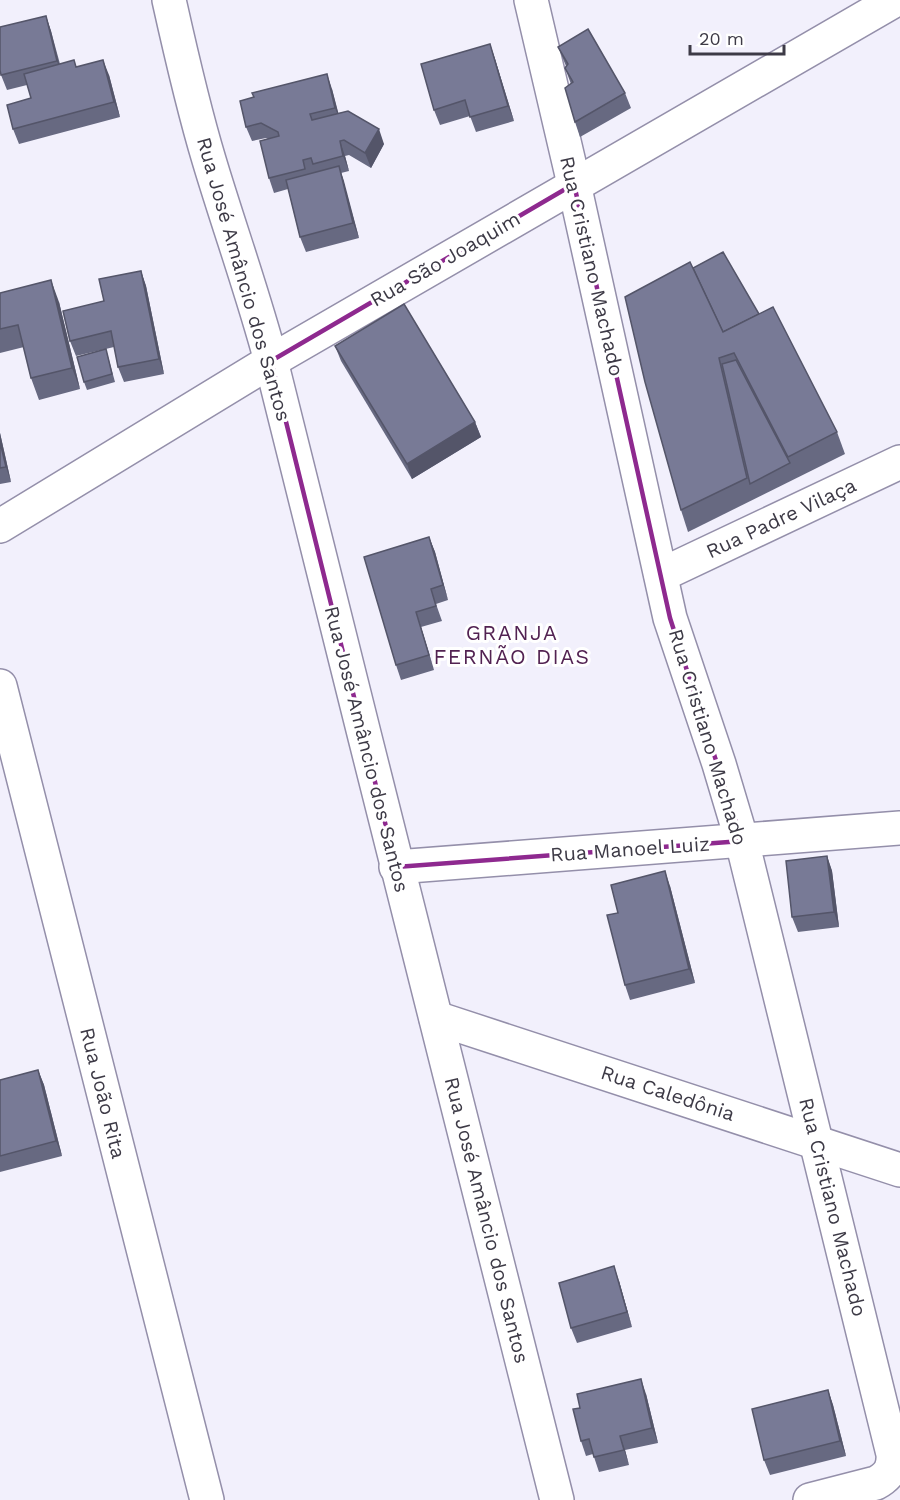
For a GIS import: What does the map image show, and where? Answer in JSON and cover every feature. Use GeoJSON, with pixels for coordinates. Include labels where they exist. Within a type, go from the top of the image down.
{"type":"FeatureCollection","features":[{"type":"Feature","properties":{"kind":"street","name":"Rua José Amâncio dos Santos"},"geometry":{"type":"LineString","coordinates":[[169,0],[209,159],[258,311],[271,361],[396,867],[557,1500]]}},
{"type":"Feature","properties":{"kind":"street","name":"Rua Cristiano Machado"},"geometry":{"type":"LineString","coordinates":[[531,0],[670,618],[742,841],[893,1454],[894,1463],[885,1479],[810,1500]]}},
{"type":"Feature","properties":{"kind":"street","name":"Rua São Joaquim"},"geometry":{"type":"LineString","coordinates":[[0,526],[271,361],[895,0]]}},
{"type":"Feature","properties":{"kind":"street","name":"Rua Padre Vilaça"},"geometry":{"type":"LineString","coordinates":[[661,575],[900,462]]}},
{"type":"Feature","properties":{"kind":"street","name":"Rua João Rita"},"geometry":{"type":"LineString","coordinates":[[0,686],[207,1500]]}},
{"type":"Feature","properties":{"kind":"street","name":"Rua Manoel Luiz"},"geometry":{"type":"LineString","coordinates":[[396,867],[900,828]]}},
{"type":"Feature","properties":{"kind":"street","name":"Rua Caledônia"},"geometry":{"type":"LineString","coordinates":[[436,1018],[900,1170]]}},
{"type":"Feature","properties":{"kind":"highlighted area"},"geometry":{"type":"Polygon","coordinates":[[[574,184],[670,618],[742,841],[396,867],[271,361],[574,184]]]}},
{"type":"Feature","properties":{"kind":"building"},"geometry":{"type":"Polygon","coordinates":[[[46,16],[57,61],[1,75],[0,27],[46,16]]]}},
{"type":"Feature","properties":{"kind":"building"},"geometry":{"type":"Polygon","coordinates":[[[588,29],[625,93],[575,122],[565,88],[573,82],[565,68],[568,64],[558,47],[588,29]]]}},
{"type":"Feature","properties":{"kind":"building"},"geometry":{"type":"Polygon","coordinates":[[[490,44],[508,106],[470,117],[465,100],[434,110],[421,64],[490,44]]]}},
{"type":"Feature","properties":{"kind":"building"},"geometry":{"type":"Polygon","coordinates":[[[74,60],[76,67],[103,60],[114,102],[13,129],[7,105],[31,98],[24,74],[74,60]]]}},
{"type":"Feature","properties":{"kind":"building"},"geometry":{"type":"Polygon","coordinates":[[[327,74],[335,108],[310,114],[312,120],[348,111],[379,129],[365,153],[344,140],[340,141],[343,156],[313,164],[311,158],[303,160],[305,169],[269,178],[260,141],[279,136],[278,132],[261,123],[246,127],[240,101],[254,97],[252,93],[327,74]]]}},
{"type":"Feature","properties":{"kind":"building"},"geometry":{"type":"Polygon","coordinates":[[[339,166],[353,223],[300,237],[286,180],[339,166]]]}},
{"type":"Feature","properties":{"kind":"building"},"geometry":{"type":"Polygon","coordinates":[[[723,252],[759,314],[723,332],[693,268],[723,252]]]}},
{"type":"Feature","properties":{"kind":"building"},"geometry":{"type":"Polygon","coordinates":[[[690,262],[723,332],[773,307],[837,432],[788,457],[734,353],[719,358],[747,478],[681,510],[645,382],[625,297],[690,262]]]}},
{"type":"Feature","properties":{"kind":"building"},"geometry":{"type":"Polygon","coordinates":[[[141,271],[159,359],[118,367],[111,331],[70,341],[63,311],[104,301],[99,279],[141,271]]]}},
{"type":"Feature","properties":{"kind":"building"},"geometry":{"type":"Polygon","coordinates":[[[51,280],[72,368],[31,378],[18,325],[0,329],[0,293],[51,280]]]}},
{"type":"Feature","properties":{"kind":"building"},"geometry":{"type":"Polygon","coordinates":[[[404,304],[475,422],[407,464],[335,346],[404,304]]]}},
{"type":"Feature","properties":{"kind":"building"},"geometry":{"type":"Polygon","coordinates":[[[106,349],[112,374],[84,382],[77,357],[106,349]]]}},
{"type":"Feature","properties":{"kind":"building"},"geometry":{"type":"Polygon","coordinates":[[[736,360],[790,463],[750,484],[722,364],[736,360]]]}},
{"type":"Feature","properties":{"kind":"building"},"geometry":{"type":"Polygon","coordinates":[[[0,442],[6,467],[0,468],[0,442]]]}},
{"type":"Feature","properties":{"kind":"building"},"geometry":{"type":"Polygon","coordinates":[[[429,537],[443,585],[431,589],[436,606],[416,612],[429,655],[396,665],[364,557],[429,537]]]}},
{"type":"Feature","properties":{"kind":"building"},"geometry":{"type":"Polygon","coordinates":[[[827,856],[834,912],[792,917],[786,861],[827,856]]]}},
{"type":"Feature","properties":{"kind":"building"},"geometry":{"type":"Polygon","coordinates":[[[665,871],[689,969],[625,985],[607,915],[618,913],[611,885],[665,871]]]}},
{"type":"Feature","properties":{"kind":"building"},"geometry":{"type":"Polygon","coordinates":[[[38,1070],[56,1141],[0,1156],[0,1080],[38,1070]]]}},
{"type":"Feature","properties":{"kind":"building"},"geometry":{"type":"Polygon","coordinates":[[[614,1266],[627,1312],[571,1328],[559,1283],[614,1266]]]}},
{"type":"Feature","properties":{"kind":"building"},"geometry":{"type":"Polygon","coordinates":[[[641,1379],[652,1428],[620,1436],[624,1450],[594,1457],[589,1439],[581,1441],[573,1409],[580,1408],[577,1394],[641,1379]]]}},
{"type":"Feature","properties":{"kind":"building"},"geometry":{"type":"Polygon","coordinates":[[[828,1390],[840,1441],[764,1460],[752,1409],[828,1390]]]}},
{"type":"Feature","properties":{"kind":"district","name":"GRANJA FERNÃO DIAS"},"geometry":{"type":"Point","coordinates":[512,645]}}]}
